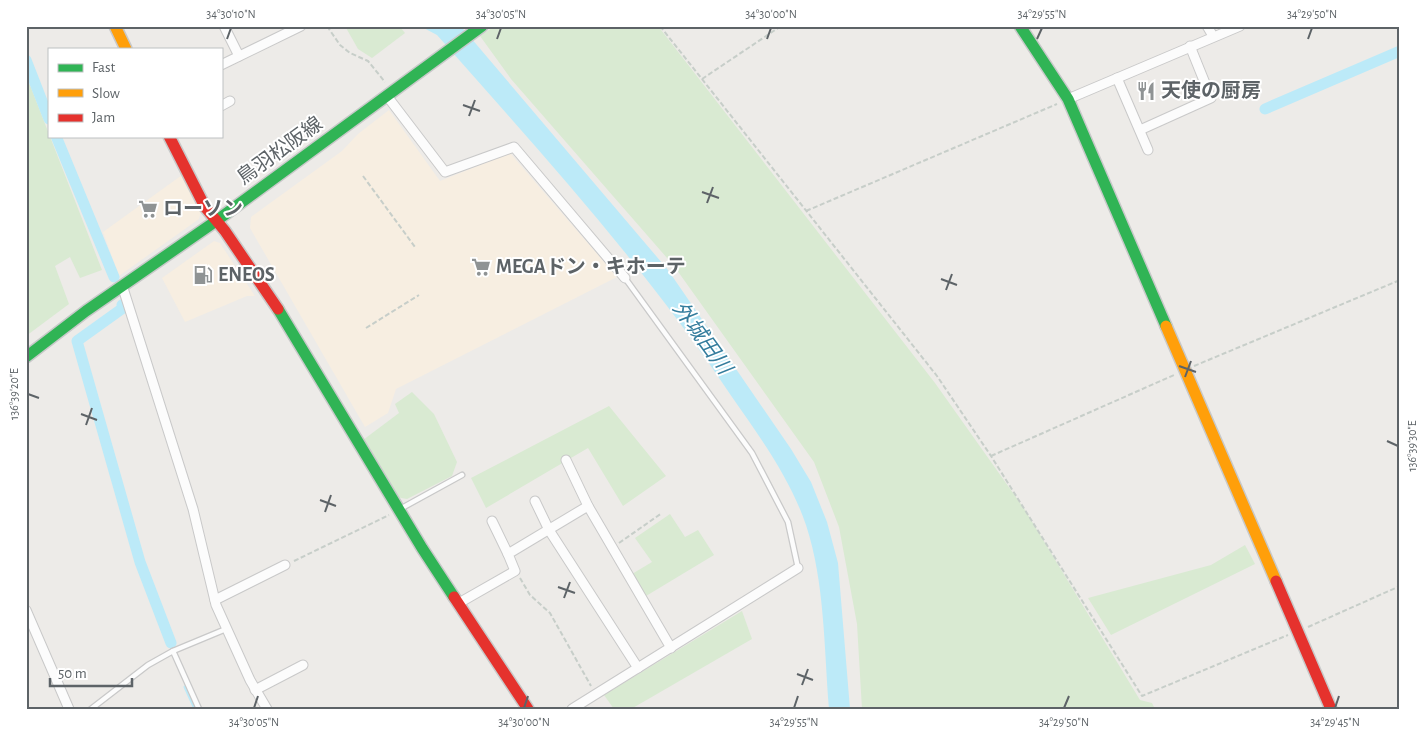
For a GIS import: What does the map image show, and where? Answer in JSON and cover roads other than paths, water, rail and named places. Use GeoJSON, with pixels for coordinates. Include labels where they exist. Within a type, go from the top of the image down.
{"type":"FeatureCollection","features":[{"type":"Feature","properties":{"kind":"street"},"geometry":{"type":"LineString","coordinates":[[115,26],[126,48]]}},
{"type":"Feature","properties":{"kind":"street"},"geometry":{"type":"LineString","coordinates":[[224,26],[239,56]]}},
{"type":"Feature","properties":{"kind":"street"},"geometry":{"type":"LineString","coordinates":[[222,64],[290,29],[302,26]]}},
{"type":"Feature","properties":{"kind":"street"},"geometry":{"type":"LineString","coordinates":[[1020,26],[1068,99],[1331,709]]}},
{"type":"Feature","properties":{"kind":"street"},"geometry":{"type":"LineString","coordinates":[[1207,26],[1212,36]]}},
{"type":"Feature","properties":{"kind":"street"},"geometry":{"type":"LineString","coordinates":[[1068,99],[1212,36],[1240,26]]}},
{"type":"Feature","properties":{"kind":"street","name":"鳥羽松阪線"},"geometry":{"type":"LineString","coordinates":[[26,357],[122,285],[216,221],[480,28]]}},
{"type":"Feature","properties":{"kind":"street"},"geometry":{"type":"LineString","coordinates":[[1140,130],[1211,98],[1190,46]]}},
{"type":"Feature","properties":{"kind":"street"},"geometry":{"type":"LineString","coordinates":[[1117,78],[1148,150]]}},
{"type":"Feature","properties":{"kind":"street"},"geometry":{"type":"LineString","coordinates":[[387,96],[445,172],[514,147],[625,278]]}},
{"type":"Feature","properties":{"kind":"street"},"geometry":{"type":"LineString","coordinates":[[222,105],[230,101]]}},
{"type":"Feature","properties":{"kind":"street"},"geometry":{"type":"LineString","coordinates":[[170,138],[205,207],[225,231],[285,320],[398,510],[528,709]]}},
{"type":"Feature","properties":{"kind":"street"},"geometry":{"type":"LineString","coordinates":[[122,285],[193,510],[215,600],[226,629],[255,690],[267,709]]}},
{"type":"Feature","properties":{"kind":"street"},"geometry":{"type":"LineString","coordinates":[[566,460],[611,548],[670,648]]}},
{"type":"Feature","properties":{"kind":"street"},"geometry":{"type":"LineString","coordinates":[[535,500],[549,530],[638,668]]}},
{"type":"Feature","properties":{"kind":"street"},"geometry":{"type":"LineString","coordinates":[[508,554],[588,506]]}},
{"type":"Feature","properties":{"kind":"street"},"geometry":{"type":"LineString","coordinates":[[459,603],[515,571],[492,520]]}},
{"type":"Feature","properties":{"kind":"street"},"geometry":{"type":"LineString","coordinates":[[215,600],[285,565]]}},
{"type":"Feature","properties":{"kind":"street"},"geometry":{"type":"LineString","coordinates":[[572,709],[798,568]]}},
{"type":"Feature","properties":{"kind":"street"},"geometry":{"type":"LineString","coordinates":[[26,610],[69,709]]}},
{"type":"Feature","properties":{"kind":"street"},"geometry":{"type":"LineString","coordinates":[[255,690],[303,665]]}},
{"type":"Feature","properties":{"kind":"lane"},"geometry":{"type":"LineString","coordinates":[[625,278],[752,453],[788,522],[798,568]]}},
{"type":"Feature","properties":{"kind":"lane"},"geometry":{"type":"LineString","coordinates":[[398,510],[462,474]]}},
{"type":"Feature","properties":{"kind":"lane"},"geometry":{"type":"LineString","coordinates":[[91,709],[148,665],[173,651],[226,629]]}},
{"type":"Feature","properties":{"kind":"lane"},"geometry":{"type":"LineString","coordinates":[[173,651],[199,709]]}},
{"type":"Feature","properties":{"kind":"water","name":"外城田川"},"geometry":{"type":"Polygon","coordinates":[[[420,26],[460,26],[465,31],[668,270],[791,449],[811,482],[827,522],[838,563],[850,709],[829,709],[823,616],[812,547],[806,525],[792,491],[774,458],[699,349],[628,256],[437,35],[420,26]]]}},
{"type":"Feature","properties":{"kind":"waterway"},"geometry":{"type":"LineString","coordinates":[[1265,109],[1400,51]]}},
{"type":"Feature","properties":{"kind":"waterway"},"geometry":{"type":"LineString","coordinates":[[26,60],[48,116]]}},
{"type":"Feature","properties":{"kind":"waterway"},"geometry":{"type":"LineString","coordinates":[[57,138],[114,277]]}},
{"type":"Feature","properties":{"kind":"waterway"},"geometry":{"type":"LineString","coordinates":[[122,305],[123,308],[77,341],[140,562],[171,643]]}},
{"type":"Feature","properties":{"kind":"waterway"},"geometry":{"type":"LineString","coordinates":[[185,687],[195,709]]}},
{"type":"Feature","properties":{"kind":"place","name":"天使の厨房"},"geometry":{"type":"Point","coordinates":[1146,91]}},
{"type":"Feature","properties":{"kind":"place","name":"ローソン"},"geometry":{"type":"Point","coordinates":[148,209]}},
{"type":"Feature","properties":{"kind":"place","name":"MEGAドン・キホーテ"},"geometry":{"type":"Point","coordinates":[481,267]}},
{"type":"Feature","properties":{"kind":"place","name":"ENEOS"},"geometry":{"type":"Point","coordinates":[203,275]}}]}
